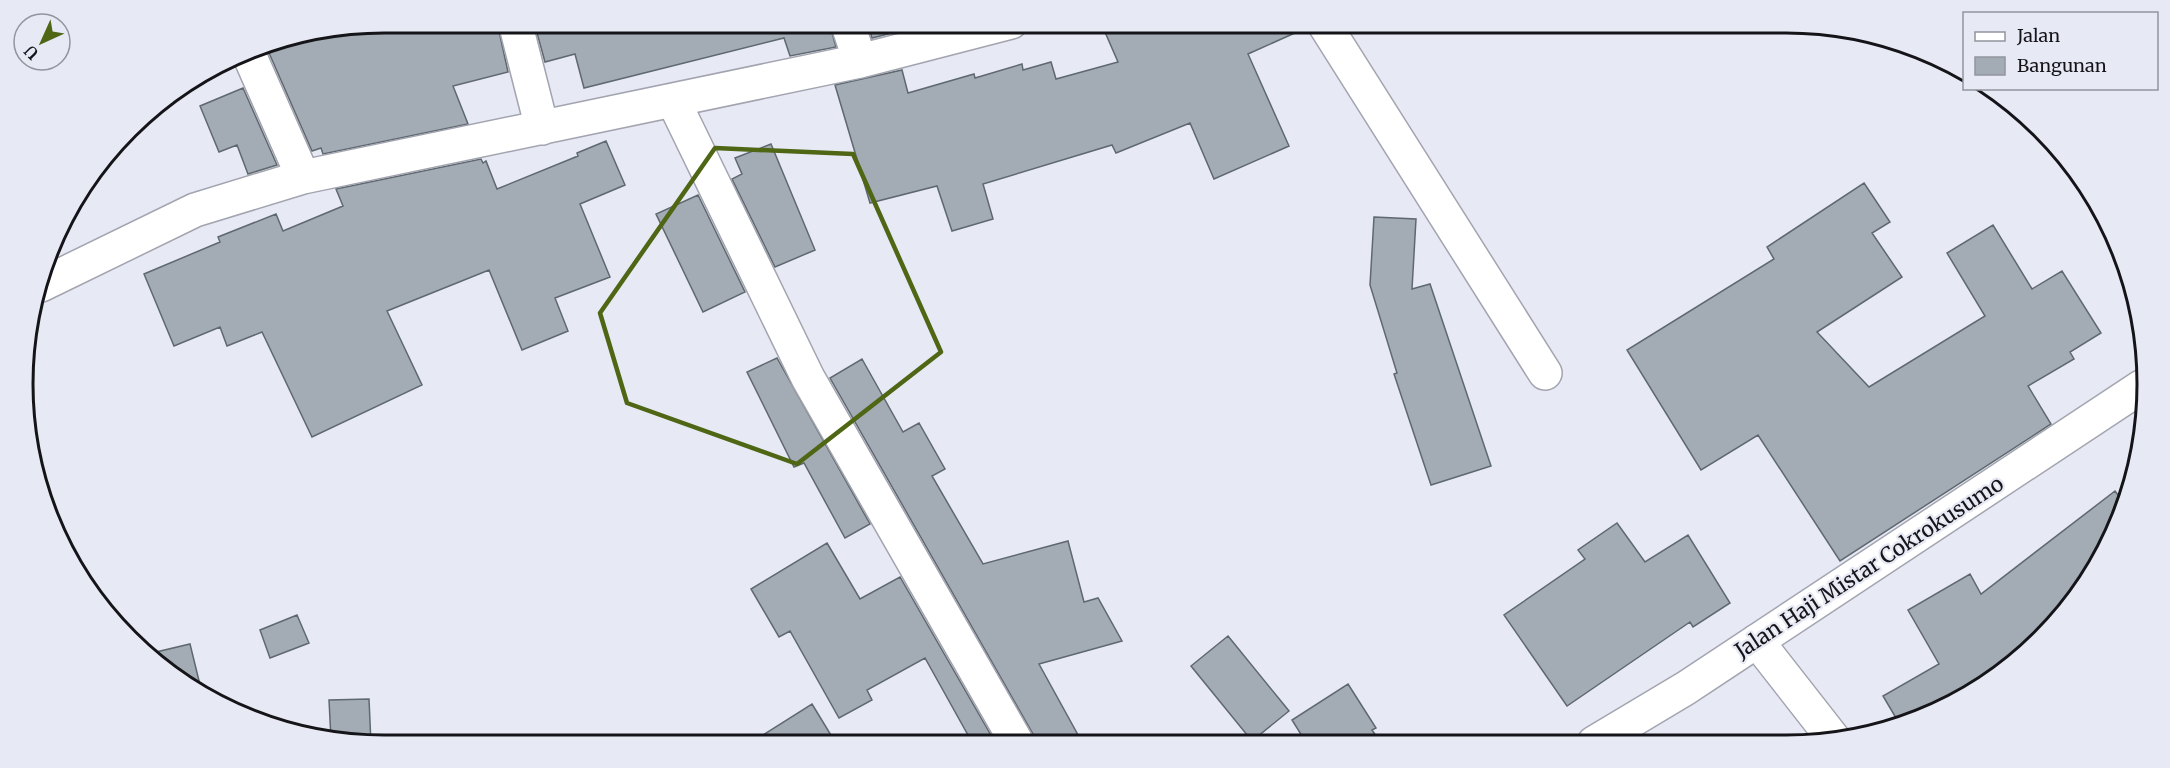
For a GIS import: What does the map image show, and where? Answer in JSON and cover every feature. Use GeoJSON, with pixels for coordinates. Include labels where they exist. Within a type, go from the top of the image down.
{"type":"FeatureCollection","features":[{"type":"Feature","properties":{"kind":"street"},"geometry":{"type":"LineString","coordinates":[[518,33],[542,128]]}},
{"type":"Feature","properties":{"kind":"street"},"geometry":{"type":"LineString","coordinates":[[851,33],[860,61]]}},
{"type":"Feature","properties":{"kind":"street"},"geometry":{"type":"LineString","coordinates":[[49,281],[195,210],[303,177],[860,61],[968,33]]}},
{"type":"Feature","properties":{"kind":"street"},"geometry":{"type":"LineString","coordinates":[[1330,33],[1545,373]]}},
{"type":"Feature","properties":{"kind":"street"},"geometry":{"type":"LineString","coordinates":[[251,60],[303,177]]}},
{"type":"Feature","properties":{"kind":"street"},"geometry":{"type":"LineString","coordinates":[[673,100],[808,378],[1012,735]]}},
{"type":"Feature","properties":{"kind":"street","name":"Jalan Haji Mistar Cokrokusumo"},"geometry":{"type":"LineString","coordinates":[[1607,735],[1757,641],[2137,390]]}},
{"type":"Feature","properties":{"kind":"street"},"geometry":{"type":"LineString","coordinates":[[1757,641],[1828,732]]}},
{"type":"Feature","properties":{"kind":"highlighted area"},"geometry":{"type":"Polygon","coordinates":[[[715,148],[853,154],[941,352],[797,464],[627,403],[600,313],[715,148]]]}},
{"type":"Feature","properties":{"kind":"building"},"geometry":{"type":"Polygon","coordinates":[[[499,33],[508,72],[453,86],[468,124],[323,154],[321,148],[312,151],[269,53],[316,40],[361,34],[499,33]]]}},
{"type":"Feature","properties":{"kind":"building"},"geometry":{"type":"Polygon","coordinates":[[[537,33],[832,33],[836,47],[790,56],[784,38],[584,88],[575,54],[545,62],[537,33]]]}},
{"type":"Feature","properties":{"kind":"building"},"geometry":{"type":"Polygon","coordinates":[[[870,33],[892,33],[872,38],[870,33]]]}},
{"type":"Feature","properties":{"kind":"building"},"geometry":{"type":"Polygon","coordinates":[[[1105,33],[1295,33],[1248,54],[1289,146],[1214,179],[1190,123],[1116,153],[1112,145],[983,184],[993,219],[952,231],[937,186],[870,203],[835,85],[902,70],[908,93],[974,74],[975,78],[1022,64],[1023,70],[1051,62],[1056,79],[1118,62],[1105,33]]]}},
{"type":"Feature","properties":{"kind":"building"},"geometry":{"type":"Polygon","coordinates":[[[243,88],[277,165],[248,174],[237,145],[219,152],[200,106],[243,88]]]}},
{"type":"Feature","properties":{"kind":"building"},"geometry":{"type":"Polygon","coordinates":[[[606,141],[625,185],[580,204],[610,277],[555,298],[568,331],[522,350],[489,270],[387,311],[422,385],[312,437],[262,332],[227,346],[220,327],[174,346],[144,274],[220,242],[218,237],[276,214],[283,231],[343,206],[336,189],[481,159],[483,163],[486,161],[497,189],[578,156],[577,153],[606,141]]]}},
{"type":"Feature","properties":{"kind":"building"},"geometry":{"type":"Polygon","coordinates":[[[771,144],[815,250],[775,267],[732,179],[742,174],[735,158],[771,144]]]}},
{"type":"Feature","properties":{"kind":"building"},"geometry":{"type":"Polygon","coordinates":[[[1864,183],[1890,222],[1872,233],[1902,277],[1817,332],[1869,387],[1985,316],[1947,253],[1993,225],[2032,289],[2062,271],[2101,333],[2070,352],[2074,359],[2028,386],[2051,424],[1840,561],[1758,435],[1701,470],[1627,350],[1774,259],[1767,247],[1864,183]]]}},
{"type":"Feature","properties":{"kind":"building"},"geometry":{"type":"Polygon","coordinates":[[[698,195],[745,292],[703,312],[656,214],[698,195]]]}},
{"type":"Feature","properties":{"kind":"building"},"geometry":{"type":"Polygon","coordinates":[[[1374,217],[1416,219],[1412,289],[1430,284],[1491,466],[1431,485],[1394,374],[1397,373],[1370,285],[1374,217]]]}},
{"type":"Feature","properties":{"kind":"building"},"geometry":{"type":"Polygon","coordinates":[[[777,358],[870,524],[845,538],[804,463],[794,467],[747,372],[777,358]]]}},
{"type":"Feature","properties":{"kind":"building"},"geometry":{"type":"Polygon","coordinates":[[[862,359],[903,432],[919,423],[945,469],[932,476],[983,564],[1068,541],[1084,602],[1098,598],[1122,641],[1039,664],[1078,735],[1033,735],[830,378],[862,359]]]}},
{"type":"Feature","properties":{"kind":"building"},"geometry":{"type":"Polygon","coordinates":[[[2115,491],[2118,496],[2090,560],[2064,598],[2034,632],[2000,662],[1962,688],[1896,717],[1883,696],[1939,664],[1908,610],[1970,574],[1981,594],[2115,491]]]}},
{"type":"Feature","properties":{"kind":"building"},"geometry":{"type":"Polygon","coordinates":[[[1617,523],[1645,562],[1688,535],[1730,603],[1693,627],[1690,622],[1567,706],[1504,615],[1585,559],[1578,550],[1617,523]]]}},
{"type":"Feature","properties":{"kind":"building"},"geometry":{"type":"Polygon","coordinates":[[[827,543],[860,599],[900,577],[991,735],[968,735],[925,658],[867,690],[872,700],[839,718],[790,631],[779,637],[751,589],[827,543]]]}},
{"type":"Feature","properties":{"kind":"building"},"geometry":{"type":"Polygon","coordinates":[[[297,615],[309,643],[270,658],[260,630],[297,615]]]}},
{"type":"Feature","properties":{"kind":"building"},"geometry":{"type":"Polygon","coordinates":[[[1228,636],[1289,711],[1259,735],[1247,735],[1191,666],[1228,636]]]}},
{"type":"Feature","properties":{"kind":"building"},"geometry":{"type":"Polygon","coordinates":[[[190,644],[199,683],[189,676],[157,652],[190,644]]]}},
{"type":"Feature","properties":{"kind":"building"},"geometry":{"type":"Polygon","coordinates":[[[1348,684],[1376,728],[1372,730],[1375,735],[1301,735],[1292,720],[1348,684]]]}},
{"type":"Feature","properties":{"kind":"building"},"geometry":{"type":"Polygon","coordinates":[[[369,699],[371,734],[331,731],[329,700],[369,699]]]}},
{"type":"Feature","properties":{"kind":"building"},"geometry":{"type":"Polygon","coordinates":[[[812,704],[831,735],[763,735],[812,704]]]}}]}
